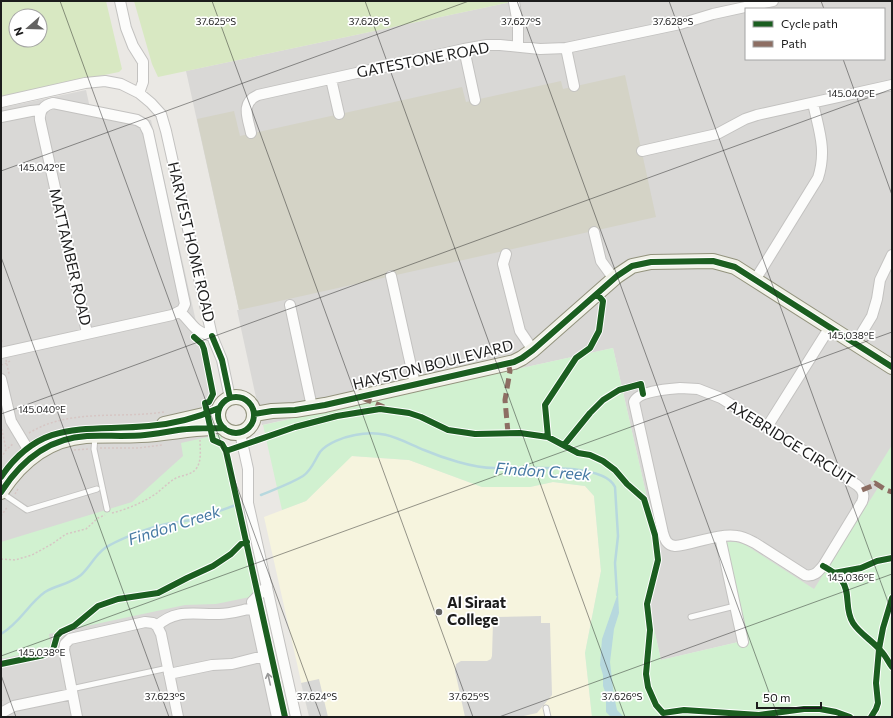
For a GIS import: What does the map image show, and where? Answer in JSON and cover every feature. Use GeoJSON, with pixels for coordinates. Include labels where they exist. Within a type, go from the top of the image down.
{"type":"FeatureCollection","features":[{"type":"Feature","properties":{"kind":"street"},"geometry":{"type":"LineString","coordinates":[[120,1],[126,28],[143,62],[144,82],[139,93]]}},
{"type":"Feature","properties":{"kind":"street","name":"GATESTONE ROAD"},"geometry":{"type":"LineString","coordinates":[[251,133],[247,107],[250,99],[258,95],[487,45],[518,46],[540,49],[566,48],[680,24],[713,14],[773,1]]}},
{"type":"Feature","properties":{"kind":"street"},"geometry":{"type":"LineString","coordinates":[[514,2],[518,24],[518,46]]}},
{"type":"Feature","properties":{"kind":"street"},"geometry":{"type":"LineString","coordinates":[[566,48],[574,86]]}},
{"type":"Feature","properties":{"kind":"street"},"geometry":{"type":"LineString","coordinates":[[464,49],[475,100]]}},
{"type":"Feature","properties":{"kind":"street"},"geometry":{"type":"LineString","coordinates":[[331,79],[338,114]]}},
{"type":"Feature","properties":{"kind":"street","name":"HARVEST HOME ROAD"},"geometry":{"type":"LineString","coordinates":[[1,102],[77,84],[105,82],[121,84],[139,93],[161,114],[212,336],[222,360],[230,398]]}},
{"type":"Feature","properties":{"kind":"street"},"geometry":{"type":"LineString","coordinates":[[642,151],[709,136],[725,130],[745,119],[891,86]]}},
{"type":"Feature","properties":{"kind":"street"},"geometry":{"type":"LineString","coordinates":[[1,117],[42,110],[49,104],[57,103],[137,120],[144,124],[148,132],[185,299],[184,307],[180,312],[3,352]]}},
{"type":"Feature","properties":{"kind":"street"},"geometry":{"type":"LineString","coordinates":[[755,280],[818,178],[823,161],[823,150],[814,103]]}},
{"type":"Feature","properties":{"kind":"street","name":"MATTAMBER ROAD"},"geometry":{"type":"LineString","coordinates":[[42,110],[40,120],[87,333]]}},
{"type":"Feature","properties":{"kind":"street"},"geometry":{"type":"LineString","coordinates":[[594,232],[600,262],[614,279]]}},
{"type":"Feature","properties":{"kind":"street"},"geometry":{"type":"LineString","coordinates":[[506,254],[503,264],[520,331],[533,350]]}},
{"type":"Feature","properties":{"kind":"street"},"geometry":{"type":"LineString","coordinates":[[855,344],[872,316],[880,280],[892,255]]}},
{"type":"Feature","properties":{"kind":"street","name":"HAYSTON BOULEVARD"},"geometry":{"type":"LineString","coordinates":[[254,414],[312,407],[508,363],[522,358],[614,279],[628,269],[640,264],[651,262],[703,261],[722,263],[735,267],[892,367]]}},
{"type":"Feature","properties":{"kind":"street"},"geometry":{"type":"LineString","coordinates":[[391,276],[415,384]]}},
{"type":"Feature","properties":{"kind":"street"},"geometry":{"type":"LineString","coordinates":[[290,305],[312,407]]}},
{"type":"Feature","properties":{"kind":"street"},"geometry":{"type":"LineString","coordinates":[[180,312],[201,334],[212,336]]}},
{"type":"Feature","properties":{"kind":"street"},"geometry":{"type":"LineString","coordinates":[[767,427],[830,327]]}},
{"type":"Feature","properties":{"kind":"street"},"geometry":{"type":"LineString","coordinates":[[1,477],[29,443],[68,430],[150,426],[189,419],[213,411],[230,398],[242,398],[251,404],[254,420],[251,426],[240,433],[229,432],[217,428],[178,430],[146,435],[75,438],[46,447],[29,443],[11,421],[6,378]]}},
{"type":"Feature","properties":{"kind":"street","name":"AXEBRIDGE CIRCUIT"},"geometry":{"type":"LineString","coordinates":[[671,388],[680,388],[698,389],[720,398],[857,485],[864,493],[862,502],[823,566],[812,576],[805,575],[746,539],[736,536],[720,537],[675,546],[666,541],[635,409],[635,400],[643,394],[671,388]]}},
{"type":"Feature","properties":{"kind":"street"},"geometry":{"type":"LineString","coordinates":[[213,411],[218,419],[217,428]]}},
{"type":"Feature","properties":{"kind":"street"},"geometry":{"type":"LineString","coordinates":[[240,433],[248,469],[248,504],[296,717]]}},
{"type":"Feature","properties":{"kind":"street"},"geometry":{"type":"LineString","coordinates":[[1,492],[29,443]]}},
{"type":"Feature","properties":{"kind":"street"},"geometry":{"type":"LineString","coordinates":[[720,537],[742,642]]}},
{"type":"Feature","properties":{"kind":"street"},"geometry":{"type":"LineString","coordinates":[[267,586],[252,602],[277,717]]}},
{"type":"Feature","properties":{"kind":"street"},"geometry":{"type":"LineString","coordinates":[[157,626],[165,620],[185,613],[196,612],[220,614],[253,608]]}},
{"type":"Feature","properties":{"kind":"street"},"geometry":{"type":"LineString","coordinates":[[78,717],[64,655],[65,644],[74,637],[145,622],[153,623],[157,626],[161,634],[178,717]]}},
{"type":"Feature","properties":{"kind":"street"},"geometry":{"type":"LineString","coordinates":[[169,671],[212,665],[232,664],[264,656]]}},
{"type":"Feature","properties":{"kind":"street"},"geometry":{"type":"LineString","coordinates":[[1,713],[14,706],[72,691]]}},
{"type":"Feature","properties":{"kind":"lane"},"geometry":{"type":"LineString","coordinates":[[95,436],[94,448],[107,509]]}},
{"type":"Feature","properties":{"kind":"lane"},"geometry":{"type":"LineString","coordinates":[[1,492],[27,510],[98,489]]}},
{"type":"Feature","properties":{"kind":"lane"},"geometry":{"type":"LineString","coordinates":[[691,617],[735,606]]}},
{"type":"Feature","properties":{"kind":"lane"},"geometry":{"type":"LineString","coordinates":[[72,691],[169,671]]}},
{"type":"Feature","properties":{"kind":"lane"},"geometry":{"type":"LineString","coordinates":[[546,708],[548,717]]}},
{"type":"Feature","properties":{"kind":"path"},"geometry":{"type":"LineString","coordinates":[[1,336],[6,378]]}},
{"type":"Feature","properties":{"kind":"path"},"geometry":{"type":"LineString","coordinates":[[1,458],[6,450],[29,443],[50,422],[73,417],[138,415],[165,412]]}},
{"type":"Feature","properties":{"kind":"path"},"geometry":{"type":"LineString","coordinates":[[1,425],[6,450]]}},
{"type":"Feature","properties":{"kind":"path"},"geometry":{"type":"LineString","coordinates":[[26,428],[29,443]]}},
{"type":"Feature","properties":{"kind":"shaded area"},"geometry":{"type":"Polygon","coordinates":[[[516,1],[892,1],[892,717],[747,640],[661,660],[648,602],[661,559],[613,348],[262,425],[237,310],[239,310],[186,71],[516,1]]]}},
{"type":"Feature","properties":{"kind":"shaded area"},"geometry":{"type":"Polygon","coordinates":[[[625,75],[656,217],[239,310],[197,119],[234,111],[240,136],[462,87],[466,102],[561,81],[563,89],[625,75]]]}},
{"type":"Feature","properties":{"kind":"shaded area"},"geometry":{"type":"Polygon","coordinates":[[[86,90],[90,108],[151,120],[283,717],[1,717],[1,108],[86,90]]]}},
{"type":"Feature","properties":{"kind":"shaded area","name":"Al Siraat College"},"geometry":{"type":"Polygon","coordinates":[[[351,456],[409,460],[482,487],[530,487],[553,482],[585,486],[594,496],[601,571],[585,653],[592,717],[309,717],[264,517],[306,501],[351,456]]]}},
{"type":"Feature","properties":{"kind":"shaded area"},"geometry":{"type":"Polygon","coordinates":[[[541,616],[541,623],[550,623],[552,695],[537,713],[519,717],[465,717],[455,671],[456,664],[461,661],[487,661],[491,659],[493,622],[495,617],[541,616]]]}},
{"type":"Feature","properties":{"kind":"shaded area"},"geometry":{"type":"Polygon","coordinates":[[[319,679],[328,717],[309,717],[301,683],[319,679]]]}},
{"type":"Feature","properties":{"kind":"green space"},"geometry":{"type":"Polygon","coordinates":[[[1,1],[106,1],[122,69],[119,72],[1,96],[1,1]]]}},
{"type":"Feature","properties":{"kind":"green space"},"geometry":{"type":"Polygon","coordinates":[[[134,1],[516,1],[158,77],[152,64],[134,1]]]}},
{"type":"Feature","properties":{"kind":"green space"},"geometry":{"type":"Polygon","coordinates":[[[613,348],[661,559],[648,602],[661,660],[747,640],[726,542],[744,544],[814,589],[879,486],[870,480],[892,445],[892,717],[592,717],[585,653],[601,571],[594,496],[585,486],[553,482],[530,487],[482,487],[409,460],[352,456],[306,501],[282,510],[263,425],[613,348]]]}},
{"type":"Feature","properties":{"kind":"green space"},"geometry":{"type":"Polygon","coordinates":[[[221,434],[254,591],[250,597],[216,604],[185,605],[49,634],[51,648],[1,659],[1,542],[132,502],[183,456],[181,443],[221,434]]]}},
{"type":"Feature","properties":{"kind":"water"},"geometry":{"type":"Polygon","coordinates":[[[618,593],[619,613],[614,629],[610,662],[617,710],[624,717],[611,717],[606,712],[606,694],[603,686],[603,675],[600,665],[602,639],[618,593]]]}},
{"type":"Feature","properties":{"kind":"waterway","name":"Findon Creek"},"geometry":{"type":"LineString","coordinates":[[261,495],[288,484],[306,474],[320,452],[331,443],[346,437],[365,433],[391,436],[440,456],[458,462],[486,468],[560,468],[595,473],[607,479],[615,487],[618,536],[615,563],[617,595]]}},
{"type":"Feature","properties":{"kind":"waterway","name":"Findon Creek"},"geometry":{"type":"LineString","coordinates":[[1,634],[14,624],[45,592],[81,575],[98,554],[105,548],[148,529],[195,519],[236,505]]}},
{"type":"Feature","properties":{"kind":"marked path"},"geometry":{"type":"LineString","coordinates":[[508,363],[510,371],[505,400],[508,433]]}},
{"type":"Feature","properties":{"kind":"marked path"},"geometry":{"type":"LineString","coordinates":[[362,398],[384,407]]}},
{"type":"Feature","properties":{"kind":"marked path"},"geometry":{"type":"LineString","coordinates":[[862,490],[872,486],[875,483],[892,492]]}},
{"type":"Feature","properties":{"kind":"cycle path"},"geometry":{"type":"LineString","coordinates":[[254,414],[325,405],[514,362],[533,350],[617,276],[632,266],[651,262],[713,261],[735,267],[892,367]]}},
{"type":"Feature","properties":{"kind":"cycle path"},"geometry":{"type":"LineString","coordinates":[[548,437],[545,405],[576,358],[590,348],[599,331],[603,301],[597,294]]}},
{"type":"Feature","properties":{"kind":"cycle path"},"geometry":{"type":"LineString","coordinates":[[212,336],[222,360],[230,398]]}},
{"type":"Feature","properties":{"kind":"cycle path"},"geometry":{"type":"LineString","coordinates":[[194,337],[202,344],[204,349],[213,394],[209,402],[205,403],[213,440],[222,444],[226,451],[285,717]]}},
{"type":"Feature","properties":{"kind":"cycle path"},"geometry":{"type":"LineString","coordinates":[[564,445],[590,413],[603,400],[619,390],[641,384],[643,394]]}},
{"type":"Feature","properties":{"kind":"cycle path"},"geometry":{"type":"LineString","coordinates":[[240,397],[249,402],[253,408],[254,415],[253,422],[249,428],[240,433],[232,433],[223,428],[219,422],[218,411],[223,402],[229,398],[240,397]]}},
{"type":"Feature","properties":{"kind":"cycle path"},"geometry":{"type":"LineString","coordinates":[[1,477],[17,458],[33,445],[49,436],[67,431],[86,429],[167,424],[194,418],[219,408]]}},
{"type":"Feature","properties":{"kind":"cycle path"},"geometry":{"type":"LineString","coordinates":[[226,451],[295,427],[337,416],[380,409],[409,413],[448,430],[475,434],[520,433],[548,437],[578,453],[590,455],[603,461],[615,470],[627,484],[644,499],[655,535],[658,560],[647,604],[650,630],[646,674],[648,687],[656,705],[663,713],[684,710],[759,715],[804,709],[820,709],[836,712],[850,717]]}},
{"type":"Feature","properties":{"kind":"cycle path"},"geometry":{"type":"LineString","coordinates":[[1,492],[17,470],[27,461],[48,446],[60,441],[87,436],[138,436],[178,430],[224,428]]}},
{"type":"Feature","properties":{"kind":"cycle path"},"geometry":{"type":"LineString","coordinates":[[1,664],[44,655],[53,650],[57,636],[61,632],[74,626],[98,606],[118,599],[158,593],[213,566],[231,554],[241,544],[247,542]]}},
{"type":"Feature","properties":{"kind":"cycle path"},"geometry":{"type":"LineString","coordinates":[[834,573],[861,568],[877,561],[892,558]]}},
{"type":"Feature","properties":{"kind":"cycle path"},"geometry":{"type":"LineString","coordinates":[[823,566],[834,572],[845,586],[850,618],[853,623],[859,631],[883,653],[892,667]]}},
{"type":"Feature","properties":{"kind":"cycle path"},"geometry":{"type":"LineString","coordinates":[[871,717],[878,703],[876,683],[879,649],[883,628],[892,598]]}},
{"type":"Feature","properties":{"kind":"place","name":"Al Siraat College"},"geometry":{"type":"Point","coordinates":[439,612]}}]}
